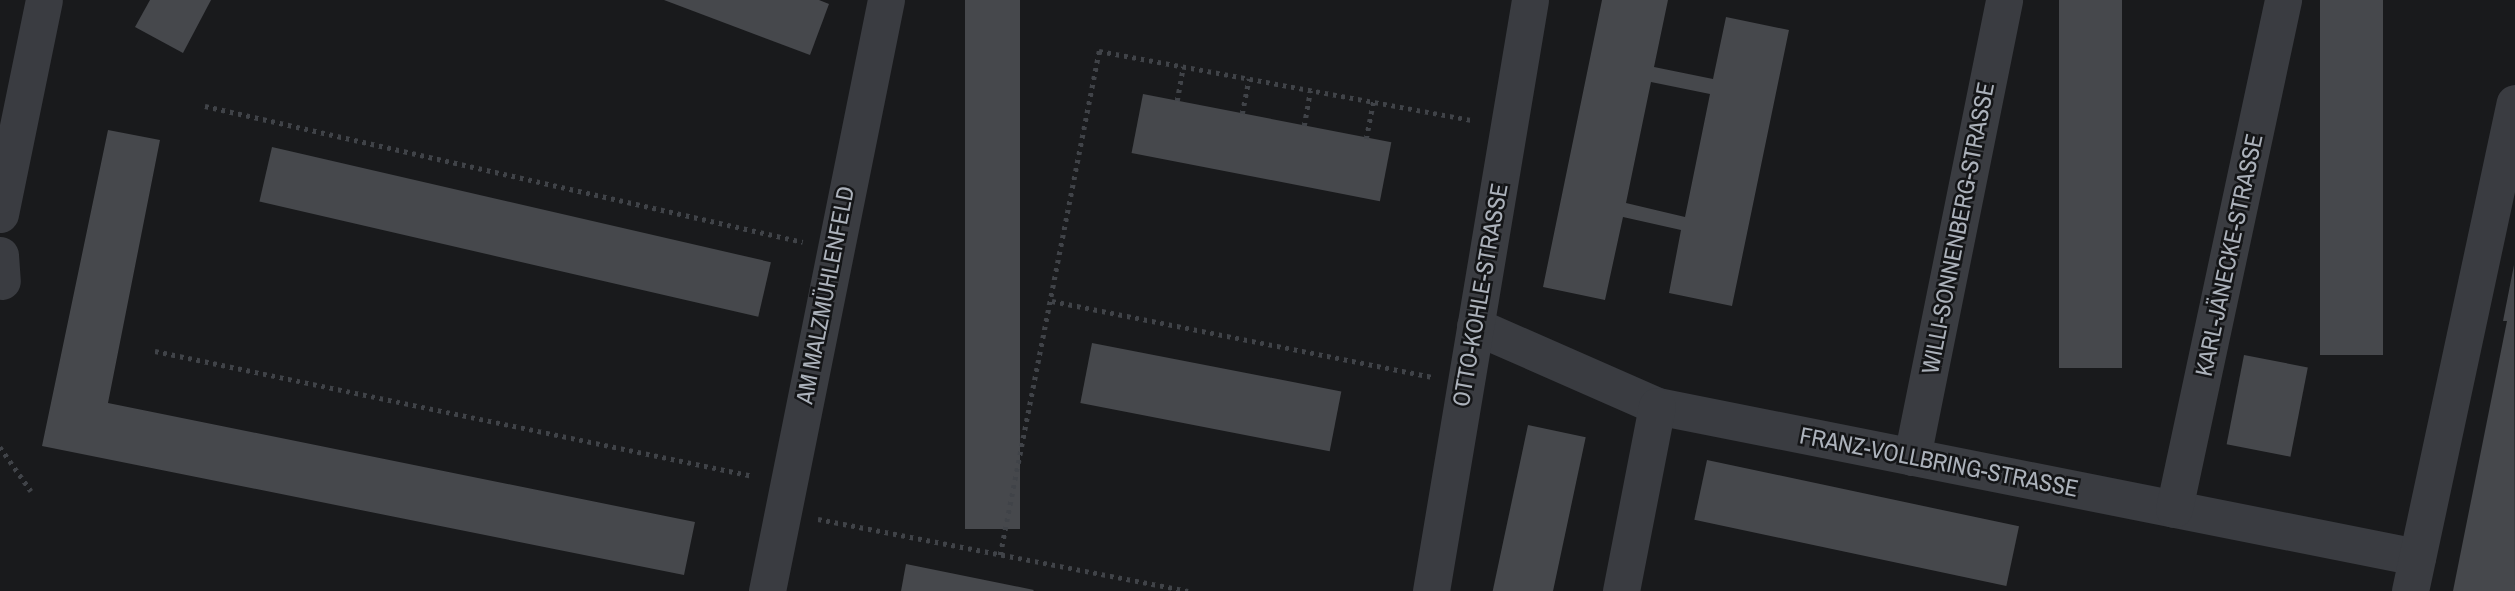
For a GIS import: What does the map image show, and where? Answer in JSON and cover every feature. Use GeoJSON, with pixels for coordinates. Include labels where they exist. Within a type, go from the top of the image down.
{"type":"FeatureCollection","features":[{"type":"Feature","properties":{"kind":"street"},"geometry":{"type":"LineString","coordinates":[[0,214],[44,0]]}},
{"type":"Feature","properties":{"kind":"street","name":"AM MALZMÜHLENFELD"},"geometry":{"type":"LineString","coordinates":[[767,591],[886,0]]}},
{"type":"Feature","properties":{"kind":"street","name":"OTTO-KOHLE-STRASSE"},"geometry":{"type":"LineString","coordinates":[[1431,591],[1530,0]]}},
{"type":"Feature","properties":{"kind":"street","name":"WILLI-SONNENBERG-STRASSE"},"geometry":{"type":"LineString","coordinates":[[1912,457],[2004,0]]}},
{"type":"Feature","properties":{"kind":"street","name":"KARL-JÄNECKE-STRASSE"},"geometry":{"type":"LineString","coordinates":[[2174,509],[2283,0]]}},
{"type":"Feature","properties":{"kind":"street"},"geometry":{"type":"LineString","coordinates":[[2414,574],[2515,103]]}},
{"type":"Feature","properties":{"kind":"street","name":"FRANZ-VOLLBRING-STRASSE"},"geometry":{"type":"LineString","coordinates":[[1475,326],[1657,406],[2174,509],[2414,574]]}},
{"type":"Feature","properties":{"kind":"street"},"geometry":{"type":"LineString","coordinates":[[1621,591],[1657,406]]}},
{"type":"Feature","properties":{"kind":"path"},"geometry":{"type":"LineString","coordinates":[[1000,555],[1099,51],[1508,127]]}},
{"type":"Feature","properties":{"kind":"path"},"geometry":{"type":"LineString","coordinates":[[1177,101],[1183,67]]}},
{"type":"Feature","properties":{"kind":"path"},"geometry":{"type":"LineString","coordinates":[[1242,114],[1249,79]]}},
{"type":"Feature","properties":{"kind":"path"},"geometry":{"type":"LineString","coordinates":[[1304,126],[1310,91]]}},
{"type":"Feature","properties":{"kind":"path"},"geometry":{"type":"LineString","coordinates":[[1366,139],[1373,102]]}},
{"type":"Feature","properties":{"kind":"path"},"geometry":{"type":"LineString","coordinates":[[205,106],[835,249]]}},
{"type":"Feature","properties":{"kind":"path"},"geometry":{"type":"LineString","coordinates":[[1052,301],[1465,383]]}},
{"type":"Feature","properties":{"kind":"path"},"geometry":{"type":"LineString","coordinates":[[155,351],[785,498],[1000,555],[1188,591]]}},
{"type":"Feature","properties":{"kind":"path"},"geometry":{"type":"LineString","coordinates":[[0,447],[31,491]]}},
{"type":"Feature","properties":{"kind":"building"},"geometry":{"type":"Polygon","coordinates":[[[150,0],[211,0],[183,53],[135,27],[150,0]]]}},
{"type":"Feature","properties":{"kind":"building"},"geometry":{"type":"Polygon","coordinates":[[[664,0],[819,0],[829,4],[810,55],[664,0]]]}},
{"type":"Feature","properties":{"kind":"building"},"geometry":{"type":"Polygon","coordinates":[[[965,0],[1020,0],[1020,529],[965,529],[965,0]]]}},
{"type":"Feature","properties":{"kind":"building"},"geometry":{"type":"Polygon","coordinates":[[[1602,0],[1668,0],[1654,67],[1713,79],[1726,17],[1789,30],[1732,306],[1669,293],[1681,230],[1623,217],[1605,300],[1543,287],[1602,0]],[[1651,82],[1626,203],[1685,217],[1710,94],[1651,82]]]}},
{"type":"Feature","properties":{"kind":"building"},"geometry":{"type":"Polygon","coordinates":[[[2059,0],[2122,0],[2122,368],[2059,368],[2059,0]]]}},
{"type":"Feature","properties":{"kind":"building"},"geometry":{"type":"Polygon","coordinates":[[[2320,0],[2383,0],[2383,355],[2320,355],[2320,0]]]}},
{"type":"Feature","properties":{"kind":"building"},"geometry":{"type":"Polygon","coordinates":[[[1143,94],[1391,142],[1380,201],[1132,153],[1143,94]]]}},
{"type":"Feature","properties":{"kind":"building"},"geometry":{"type":"Polygon","coordinates":[[[108,130],[160,140],[108,403],[695,522],[684,575],[42,446],[108,130]]]}},
{"type":"Feature","properties":{"kind":"building"},"geometry":{"type":"Polygon","coordinates":[[[272,147],[771,262],[758,317],[259,202],[272,147]]]}},
{"type":"Feature","properties":{"kind":"building"},"geometry":{"type":"Polygon","coordinates":[[[2514,265],[2515,591],[2453,591],[2507,321],[2503,321],[2514,265]]]}},
{"type":"Feature","properties":{"kind":"building"},"geometry":{"type":"Polygon","coordinates":[[[1092,343],[1341,391],[1330,451],[1080,403],[1092,343]]]}},
{"type":"Feature","properties":{"kind":"building"},"geometry":{"type":"Polygon","coordinates":[[[2244,355],[2308,367],[2290,457],[2227,444],[2244,355]]]}},
{"type":"Feature","properties":{"kind":"building"},"geometry":{"type":"Polygon","coordinates":[[[1528,425],[1586,437],[1553,591],[1493,591],[1528,425]]]}},
{"type":"Feature","properties":{"kind":"building"},"geometry":{"type":"Polygon","coordinates":[[[1707,460],[2019,526],[2006,586],[1694,520],[1707,460]]]}},
{"type":"Feature","properties":{"kind":"building"},"geometry":{"type":"Polygon","coordinates":[[[906,564],[1034,590],[901,591],[906,564]]]}}]}
